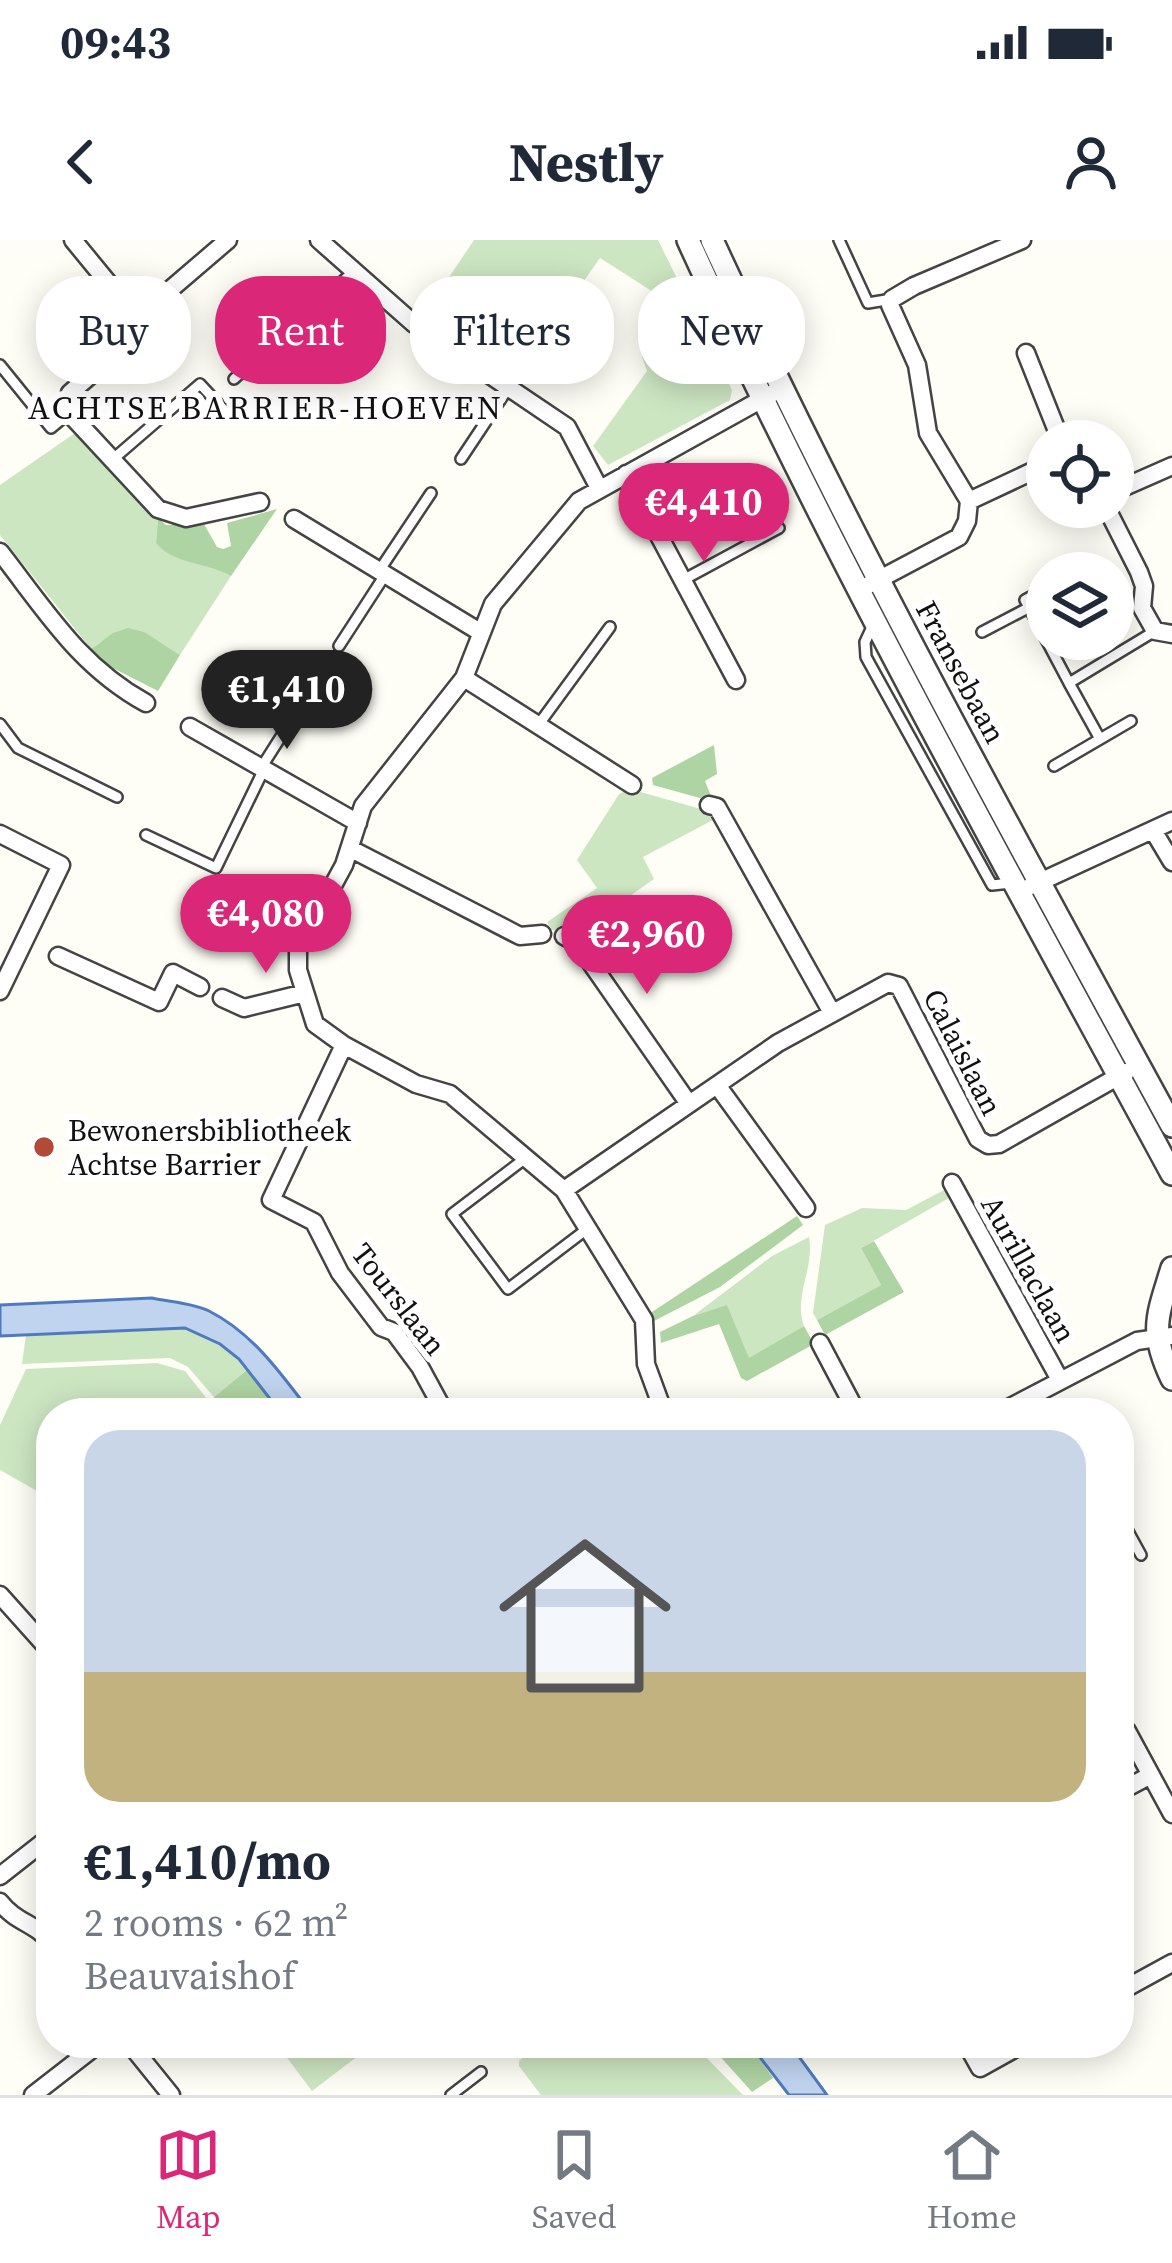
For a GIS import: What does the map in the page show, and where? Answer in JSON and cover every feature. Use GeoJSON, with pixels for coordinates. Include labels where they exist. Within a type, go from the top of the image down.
{"type":"FeatureCollection","features":[{"type":"Feature","properties":{"kind":"street"},"geometry":{"type":"LineString","coordinates":[[73,240],[103,276]]}},
{"type":"Feature","properties":{"kind":"street"},"geometry":{"type":"LineString","coordinates":[[185,276],[228,240]]}},
{"type":"Feature","properties":{"kind":"street"},"geometry":{"type":"LineString","coordinates":[[319,240],[413,322],[567,427],[599,488]]}},
{"type":"Feature","properties":{"kind":"street","name":"Fransebaan"},"geometry":{"type":"LineString","coordinates":[[688,240],[1025,886]]}},
{"type":"Feature","properties":{"kind":"street","name":"Fransebaan"},"geometry":{"type":"LineString","coordinates":[[712,240],[771,395]]}},
{"type":"Feature","properties":{"kind":"street"},"geometry":{"type":"LineString","coordinates":[[869,586],[959,537],[968,520],[968,501],[928,433],[917,365],[890,305],[892,298],[1022,240]]}},
{"type":"Feature","properties":{"kind":"street"},"geometry":{"type":"LineString","coordinates":[[1026,353],[1053,420]]}},
{"type":"Feature","properties":{"kind":"street"},"geometry":{"type":"LineString","coordinates":[[80,384],[70,393],[69,413],[158,509],[186,518],[260,502]]}},
{"type":"Feature","properties":{"kind":"street"},"geometry":{"type":"LineString","coordinates":[[658,1398],[646,1364],[644,1320],[564,1190],[450,1094],[416,1084],[315,1024],[298,970],[298,950],[351,849],[363,806],[464,678],[493,604],[579,501],[771,395]]}},
{"type":"Feature","properties":{"kind":"street"},"geometry":{"type":"LineString","coordinates":[[1134,483],[1172,466]]}},
{"type":"Feature","properties":{"kind":"street"},"geometry":{"type":"LineString","coordinates":[[626,474],[736,680]]}},
{"type":"Feature","properties":{"kind":"street"},"geometry":{"type":"LineString","coordinates":[[968,501],[1026,474]]}},
{"type":"Feature","properties":{"kind":"street"},"geometry":{"type":"LineString","coordinates":[[294,519],[480,632]]}},
{"type":"Feature","properties":{"kind":"street"},"geometry":{"type":"LineString","coordinates":[[1117,528],[1144,586],[1142,608],[1164,633]]}},
{"type":"Feature","properties":{"kind":"street"},"geometry":{"type":"LineString","coordinates":[[0,551],[83,659],[110,683],[146,703]]}},
{"type":"Feature","properties":{"kind":"street","name":"Fransebaan"},"geometry":{"type":"LineString","coordinates":[[869,586],[875,620],[1129,1070],[1172,1174]]}},
{"type":"Feature","properties":{"kind":"street"},"geometry":{"type":"LineString","coordinates":[[464,678],[632,785]]}},
{"type":"Feature","properties":{"kind":"street"},"geometry":{"type":"LineString","coordinates":[[190,728],[358,823]]}},
{"type":"Feature","properties":{"kind":"street"},"geometry":{"type":"LineString","coordinates":[[709,805],[717,807],[831,1011]]}},
{"type":"Feature","properties":{"kind":"street"},"geometry":{"type":"LineString","coordinates":[[1025,886],[1172,821]]}},
{"type":"Feature","properties":{"kind":"street"},"geometry":{"type":"LineString","coordinates":[[1154,832],[1172,862]]}},
{"type":"Feature","properties":{"kind":"street"},"geometry":{"type":"LineString","coordinates":[[0,834],[61,865],[0,991]]}},
{"type":"Feature","properties":{"kind":"street"},"geometry":{"type":"LineString","coordinates":[[351,849],[520,936],[542,934]]}},
{"type":"Feature","properties":{"kind":"street"},"geometry":{"type":"LineString","coordinates":[[564,936],[578,943],[689,1104]]}},
{"type":"Feature","properties":{"kind":"street"},"geometry":{"type":"LineString","coordinates":[[58,956],[159,1002],[172,973],[200,987]]}},
{"type":"Feature","properties":{"kind":"street","name":"Calaislaan"},"geometry":{"type":"LineString","coordinates":[[564,1190],[831,1011],[888,983],[899,986],[978,1139],[988,1145],[999,1144],[1129,1070]]}},
{"type":"Feature","properties":{"kind":"street"},"geometry":{"type":"LineString","coordinates":[[222,998],[244,1008],[305,993]]}},
{"type":"Feature","properties":{"kind":"street","name":"Tourslaan"},"geometry":{"type":"LineString","coordinates":[[344,1045],[271,1200],[314,1222],[340,1273],[381,1327],[394,1332],[437,1398]]}},
{"type":"Feature","properties":{"kind":"street","name":"Fransebaan"},"geometry":{"type":"LineString","coordinates":[[1129,1070],[1172,1126]]}},
{"type":"Feature","properties":{"kind":"street"},"geometry":{"type":"LineString","coordinates":[[717,1085],[806,1208]]}},
{"type":"Feature","properties":{"kind":"street","name":"Aurillaclaan"},"geometry":{"type":"LineString","coordinates":[[952,1183],[1060,1380]]}},
{"type":"Feature","properties":{"kind":"street"},"geometry":{"type":"LineString","coordinates":[[1172,1268],[1164,1337],[1172,1379]]}},
{"type":"Feature","properties":{"kind":"street"},"geometry":{"type":"LineString","coordinates":[[1027,1398],[1137,1341],[1164,1337]]}},
{"type":"Feature","properties":{"kind":"street"},"geometry":{"type":"LineString","coordinates":[[820,1342],[849,1398]]}},
{"type":"Feature","properties":{"kind":"street"},"geometry":{"type":"LineString","coordinates":[[0,1594],[36,1635]]}},
{"type":"Feature","properties":{"kind":"street"},"geometry":{"type":"LineString","coordinates":[[1134,1745],[1170,1804]]}},
{"type":"Feature","properties":{"kind":"street"},"geometry":{"type":"LineString","coordinates":[[1134,1784],[1151,1774]]}},
{"type":"Feature","properties":{"kind":"street"},"geometry":{"type":"LineString","coordinates":[[0,1876],[36,1848]]}},
{"type":"Feature","properties":{"kind":"street"},"geometry":{"type":"LineString","coordinates":[[0,1902],[6,1922],[36,1930]]}},
{"type":"Feature","properties":{"kind":"street"},"geometry":{"type":"LineString","coordinates":[[1134,1983],[1172,1963]]}},
{"type":"Feature","properties":{"kind":"street"},"geometry":{"type":"LineString","coordinates":[[41,2092],[82,2058]]}},
{"type":"Feature","properties":{"kind":"street"},"geometry":{"type":"LineString","coordinates":[[142,2058],[171,2095]]}},
{"type":"Feature","properties":{"kind":"street"},"geometry":{"type":"LineString","coordinates":[[974,2058],[980,2068],[998,2058]]}},
{"type":"Feature","properties":{"kind":"lane"},"geometry":{"type":"LineString","coordinates":[[838,240],[868,303],[892,298]]}},
{"type":"Feature","properties":{"kind":"lane"},"geometry":{"type":"LineString","coordinates":[[348,276],[354,271]]}},
{"type":"Feature","properties":{"kind":"lane"},"geometry":{"type":"LineString","coordinates":[[0,365],[51,428],[69,413]]}},
{"type":"Feature","properties":{"kind":"lane"},"geometry":{"type":"LineString","coordinates":[[112,460],[200,384],[226,412]]}},
{"type":"Feature","properties":{"kind":"lane"},"geometry":{"type":"LineString","coordinates":[[461,459],[509,387]]}},
{"type":"Feature","properties":{"kind":"lane"},"geometry":{"type":"LineString","coordinates":[[339,646],[431,493]]}},
{"type":"Feature","properties":{"kind":"lane"},"geometry":{"type":"LineString","coordinates":[[682,581],[779,528]]}},
{"type":"Feature","properties":{"kind":"lane"},"geometry":{"type":"LineString","coordinates":[[982,632],[1026,609]]}},
{"type":"Feature","properties":{"kind":"lane"},"geometry":{"type":"LineString","coordinates":[[538,725],[610,627]]}},
{"type":"Feature","properties":{"kind":"lane"},"geometry":{"type":"LineString","coordinates":[[1069,683],[1164,633]]}},
{"type":"Feature","properties":{"kind":"lane"},"geometry":{"type":"LineString","coordinates":[[1056,660],[1100,739]]}},
{"type":"Feature","properties":{"kind":"lane"},"geometry":{"type":"LineString","coordinates":[[146,835],[216,868],[263,768],[315,682]]}},
{"type":"Feature","properties":{"kind":"lane"},"geometry":{"type":"LineString","coordinates":[[1054,766],[1131,722]]}},
{"type":"Feature","properties":{"kind":"lane"},"geometry":{"type":"LineString","coordinates":[[0,724],[18,748],[117,797]]}},
{"type":"Feature","properties":{"kind":"lane"},"geometry":{"type":"LineString","coordinates":[[527,1157],[452,1214],[508,1289],[587,1229]]}},
{"type":"Feature","properties":{"kind":"lane"},"geometry":{"type":"LineString","coordinates":[[1134,1542],[1141,1555]]}},
{"type":"Feature","properties":{"kind":"lane"},"geometry":{"type":"LineString","coordinates":[[451,2095],[482,2072]]}},
{"type":"Feature","properties":{"kind":"green space"},"geometry":{"type":"Polygon","coordinates":[[[474,240],[658,240],[676,276],[638,276],[638,282],[600,258],[587,276],[450,276],[474,240]]]}},
{"type":"Feature","properties":{"kind":"green space"},"geometry":{"type":"Polygon","coordinates":[[[638,384],[729,384],[732,390],[730,400],[608,465],[593,446],[638,384]]]}},
{"type":"Feature","properties":{"kind":"green space"},"geometry":{"type":"Polygon","coordinates":[[[75,433],[158,518],[156,543],[231,576],[180,655],[126,632],[91,649],[0,535],[0,485],[75,433]]]}},
{"type":"Feature","properties":{"kind":"green space"},"geometry":{"type":"Polygon","coordinates":[[[277,509],[231,576],[172,555],[156,543],[158,518],[166,525],[204,524],[223,549],[231,546],[227,523],[277,509]]]}},
{"type":"Feature","properties":{"kind":"green space"},"geometry":{"type":"Polygon","coordinates":[[[128,628],[144,632],[180,655],[158,691],[103,663],[91,649],[128,628]]]}},
{"type":"Feature","properties":{"kind":"green space"},"geometry":{"type":"Polygon","coordinates":[[[714,745],[717,774],[705,781],[711,796],[707,800],[653,785],[652,778],[714,745]]]}},
{"type":"Feature","properties":{"kind":"green space"},"geometry":{"type":"Polygon","coordinates":[[[630,789],[708,811],[713,820],[643,857],[654,879],[583,929],[552,930],[547,922],[597,888],[577,860],[619,794],[630,789]]]}},
{"type":"Feature","properties":{"kind":"green space"},"geometry":{"type":"Polygon","coordinates":[[[944,1190],[949,1198],[861,1248],[881,1285],[817,1320],[813,1313],[825,1225],[862,1208],[906,1210],[944,1190]]]}},
{"type":"Feature","properties":{"kind":"green space"},"geometry":{"type":"Polygon","coordinates":[[[797,1216],[803,1225],[720,1287],[654,1321],[649,1314],[797,1216]]]}},
{"type":"Feature","properties":{"kind":"green space"},"geometry":{"type":"Polygon","coordinates":[[[809,1237],[801,1304],[804,1326],[749,1359],[727,1306],[693,1316],[772,1256],[809,1237]]]}},
{"type":"Feature","properties":{"kind":"green space"},"geometry":{"type":"Polygon","coordinates":[[[874,1241],[904,1292],[825,1335],[817,1320],[881,1285],[861,1248],[874,1241]]]}},
{"type":"Feature","properties":{"kind":"green space"},"geometry":{"type":"Polygon","coordinates":[[[727,1305],[749,1358],[804,1326],[814,1344],[747,1381],[741,1378],[719,1324],[661,1343],[660,1332],[727,1305]]]}},
{"type":"Feature","properties":{"kind":"green space"},"geometry":{"type":"Polygon","coordinates":[[[185,1328],[221,1344],[248,1369],[214,1397],[188,1367],[170,1358],[22,1364],[26,1335],[185,1328]]]}},
{"type":"Feature","properties":{"kind":"green space"},"geometry":{"type":"Polygon","coordinates":[[[157,1363],[185,1371],[206,1398],[36,1398],[36,1490],[0,1470],[0,1425],[26,1369],[157,1363]]]}},
{"type":"Feature","properties":{"kind":"green space"},"geometry":{"type":"Polygon","coordinates":[[[248,1369],[270,1398],[215,1398],[248,1369]]]}},
{"type":"Feature","properties":{"kind":"green space"},"geometry":{"type":"Polygon","coordinates":[[[287,2058],[355,2058],[312,2091],[287,2058]]]}},
{"type":"Feature","properties":{"kind":"green space"},"geometry":{"type":"Polygon","coordinates":[[[707,2058],[743,2095],[541,2095],[519,2061],[707,2058]]]}},
{"type":"Feature","properties":{"kind":"green space"},"geometry":{"type":"Polygon","coordinates":[[[721,2058],[759,2058],[773,2078],[752,2092],[721,2058]]]}},
{"type":"Feature","properties":{"kind":"water"},"geometry":{"type":"Polygon","coordinates":[[[152,1298],[196,1306],[239,1331],[299,1398],[269,1398],[239,1359],[185,1328],[0,1336],[0,1305],[152,1298]]]}},
{"type":"Feature","properties":{"kind":"water"},"geometry":{"type":"Polygon","coordinates":[[[761,2058],[800,2058],[827,2095],[789,2095],[761,2058]]]}},
{"type":"Feature","properties":{"kind":"place","name":"Bewonersbibliotheek Achtse Barrier"},"geometry":{"type":"Point","coordinates":[44,1147]}},
{"type":"Feature","properties":{"kind":"district","name":"ACHTSE BARRIER-HOEVEN"},"geometry":{"type":"Point","coordinates":[266,407]}}]}
